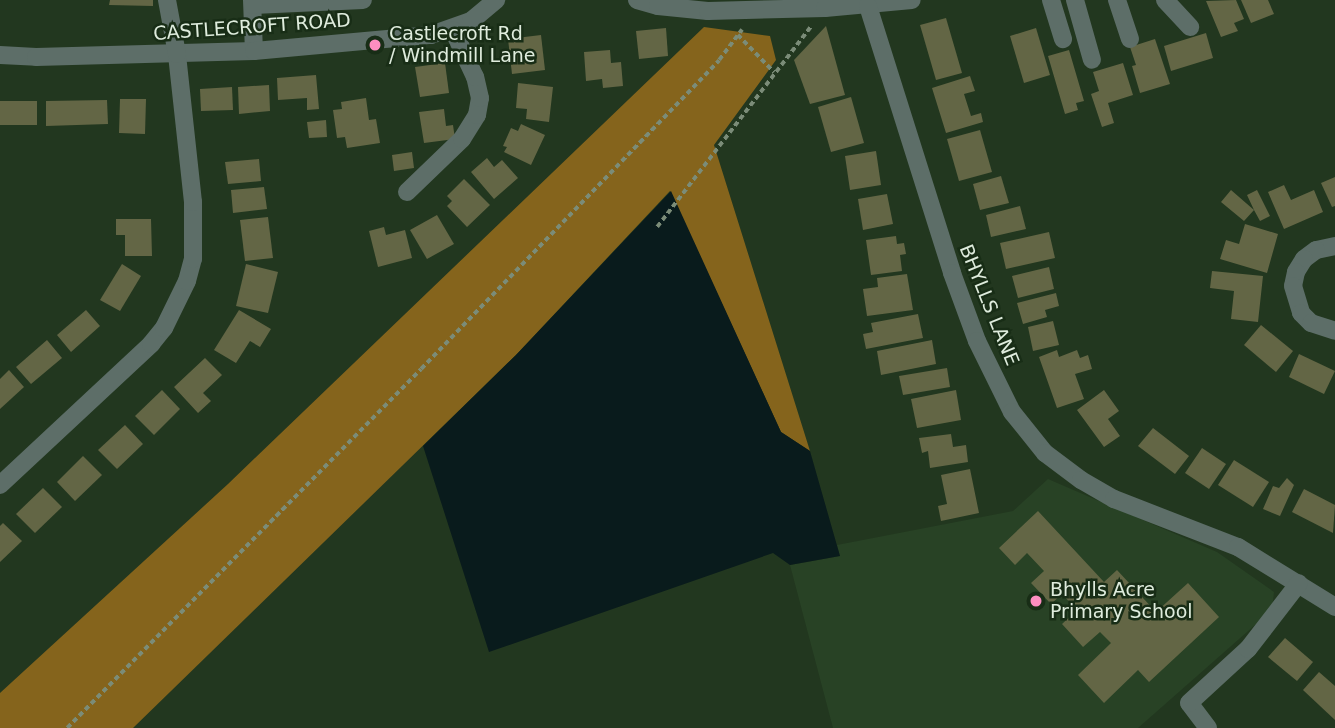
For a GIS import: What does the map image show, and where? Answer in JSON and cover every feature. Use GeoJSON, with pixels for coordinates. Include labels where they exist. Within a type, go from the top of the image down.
{"type":"FeatureCollection","features":[{"type":"Feature","properties":{"kind":"street"},"geometry":{"type":"LineString","coordinates":[[0,485],[151,344],[164,328],[187,281],[193,260],[193,202],[177,54],[167,0]]}},
{"type":"Feature","properties":{"kind":"street"},"geometry":{"type":"LineString","coordinates":[[254,51],[253,2],[363,0]]}},
{"type":"Feature","properties":{"kind":"street","name":"CASTLECROFT ROAD"},"geometry":{"type":"LineString","coordinates":[[0,55],[36,57],[254,51],[431,35],[453,30],[471,21],[496,0]]}},
{"type":"Feature","properties":{"kind":"street"},"geometry":{"type":"LineString","coordinates":[[637,0],[708,11],[868,6],[912,0]]}},
{"type":"Feature","properties":{"kind":"street"},"geometry":{"type":"LineString","coordinates":[[1051,0],[1063,40]]}},
{"type":"Feature","properties":{"kind":"street"},"geometry":{"type":"LineString","coordinates":[[1075,0],[1092,60]]}},
{"type":"Feature","properties":{"kind":"street"},"geometry":{"type":"LineString","coordinates":[[1117,0],[1130,39]]}},
{"type":"Feature","properties":{"kind":"street"},"geometry":{"type":"LineString","coordinates":[[1165,0],[1190,27]]}},
{"type":"Feature","properties":{"kind":"street","name":"BHYLLS LANE"},"geometry":{"type":"LineString","coordinates":[[868,6],[952,273],[977,341],[1012,412],[1045,453],[1081,480],[1114,499],[1238,547],[1335,607]]}},
{"type":"Feature","properties":{"kind":"street"},"geometry":{"type":"LineString","coordinates":[[407,192],[462,139],[477,115],[480,97],[475,77],[453,30]]}},
{"type":"Feature","properties":{"kind":"street"},"geometry":{"type":"LineString","coordinates":[[1335,246],[1316,250],[1304,259],[1296,272],[1293,286],[1301,313],[1311,323],[1335,331]]}},
{"type":"Feature","properties":{"kind":"street"},"geometry":{"type":"LineString","coordinates":[[1208,728],[1189,703],[1248,649],[1299,583]]}},
{"type":"Feature","properties":{"kind":"path"},"geometry":{"type":"LineString","coordinates":[[657,227],[825,8]]}},
{"type":"Feature","properties":{"kind":"path"},"geometry":{"type":"LineString","coordinates":[[67,728],[421,369],[719,60],[745,27]]}},
{"type":"Feature","properties":{"kind":"path"},"geometry":{"type":"LineString","coordinates":[[738,35],[775,72]]}},
{"type":"Feature","properties":{"kind":"shaded area"},"geometry":{"type":"Polygon","coordinates":[[[704,27],[770,36],[776,60],[714,145],[810,451],[781,432],[670,191],[516,355],[133,728],[0,728],[0,693],[228,484],[704,27]]]}},
{"type":"Feature","properties":{"kind":"shaded area"},"geometry":{"type":"Polygon","coordinates":[[[671,191],[781,432],[810,451],[840,556],[790,565],[773,553],[489,652],[423,446],[516,355],[671,191]]]}},
{"type":"Feature","properties":{"kind":"shaded area","name":"Bhylls Acre Primary School"},"geometry":{"type":"Polygon","coordinates":[[[1048,479],[1217,552],[1274,592],[1272,610],[1138,728],[833,728],[790,565],[840,556],[837,545],[1013,511],[1048,479]]]}},
{"type":"Feature","properties":{"kind":"building"},"geometry":{"type":"Polygon","coordinates":[[[110,0],[153,0],[153,6],[109,5],[110,0]]]}},
{"type":"Feature","properties":{"kind":"building"},"geometry":{"type":"Polygon","coordinates":[[[1236,0],[1244,19],[1234,23],[1238,31],[1221,37],[1206,1],[1236,0]]]}},
{"type":"Feature","properties":{"kind":"building"},"geometry":{"type":"Polygon","coordinates":[[[1241,0],[1268,0],[1274,14],[1251,23],[1241,0]]]}},
{"type":"Feature","properties":{"kind":"building"},"geometry":{"type":"Polygon","coordinates":[[[946,18],[962,73],[936,80],[920,25],[946,18]]]}},
{"type":"Feature","properties":{"kind":"building"},"geometry":{"type":"Polygon","coordinates":[[[826,26],[845,95],[810,104],[794,60],[826,26]]]}},
{"type":"Feature","properties":{"kind":"building"},"geometry":{"type":"Polygon","coordinates":[[[666,28],[668,56],[639,59],[636,31],[666,28]]]}},
{"type":"Feature","properties":{"kind":"building"},"geometry":{"type":"Polygon","coordinates":[[[1036,28],[1050,75],[1024,83],[1010,36],[1036,28]]]}},
{"type":"Feature","properties":{"kind":"building"},"geometry":{"type":"Polygon","coordinates":[[[1206,33],[1213,58],[1171,71],[1164,46],[1206,33]]]}},
{"type":"Feature","properties":{"kind":"building"},"geometry":{"type":"Polygon","coordinates":[[[541,35],[545,70],[512,74],[508,39],[541,35]]]}},
{"type":"Feature","properties":{"kind":"building"},"geometry":{"type":"Polygon","coordinates":[[[1155,39],[1170,84],[1140,93],[1130,47],[1155,39]]]}},
{"type":"Feature","properties":{"kind":"building"},"geometry":{"type":"Polygon","coordinates":[[[610,50],[611,63],[621,62],[623,86],[603,88],[602,79],[586,81],[584,52],[610,50]]]}},
{"type":"Feature","properties":{"kind":"building"},"geometry":{"type":"Polygon","coordinates":[[[1069,50],[1084,101],[1076,103],[1078,110],[1065,114],[1048,56],[1069,50]]]}},
{"type":"Feature","properties":{"kind":"building"},"geometry":{"type":"Polygon","coordinates":[[[445,63],[449,93],[420,97],[415,67],[445,63]]]}},
{"type":"Feature","properties":{"kind":"building"},"geometry":{"type":"Polygon","coordinates":[[[1123,63],[1133,95],[1108,103],[1114,123],[1102,127],[1091,94],[1099,91],[1093,72],[1123,63]]]}},
{"type":"Feature","properties":{"kind":"building"},"geometry":{"type":"Polygon","coordinates":[[[316,75],[319,109],[307,110],[307,98],[278,100],[277,78],[316,75]]]}},
{"type":"Feature","properties":{"kind":"building"},"geometry":{"type":"Polygon","coordinates":[[[970,76],[975,91],[964,94],[971,116],[981,113],[983,122],[946,133],[932,88],[970,76]]]}},
{"type":"Feature","properties":{"kind":"building"},"geometry":{"type":"Polygon","coordinates":[[[518,83],[553,87],[549,122],[526,119],[527,109],[516,108],[518,83]]]}},
{"type":"Feature","properties":{"kind":"building"},"geometry":{"type":"Polygon","coordinates":[[[269,85],[270,111],[239,114],[238,87],[269,85]]]}},
{"type":"Feature","properties":{"kind":"building"},"geometry":{"type":"Polygon","coordinates":[[[232,87],[233,110],[201,111],[200,89],[232,87]]]}},
{"type":"Feature","properties":{"kind":"building"},"geometry":{"type":"Polygon","coordinates":[[[851,97],[864,143],[831,152],[818,107],[851,97]]]}},
{"type":"Feature","properties":{"kind":"building"},"geometry":{"type":"Polygon","coordinates":[[[366,98],[369,120],[376,119],[380,143],[347,148],[345,137],[337,138],[333,110],[342,109],[341,102],[366,98]]]}},
{"type":"Feature","properties":{"kind":"building"},"geometry":{"type":"Polygon","coordinates":[[[120,99],[146,99],[145,134],[119,133],[120,99]]]}},
{"type":"Feature","properties":{"kind":"building"},"geometry":{"type":"Polygon","coordinates":[[[107,100],[108,124],[46,126],[46,101],[107,100]]]}},
{"type":"Feature","properties":{"kind":"building"},"geometry":{"type":"Polygon","coordinates":[[[0,101],[37,101],[37,125],[0,125],[0,101]]]}},
{"type":"Feature","properties":{"kind":"building"},"geometry":{"type":"Polygon","coordinates":[[[444,109],[446,126],[453,125],[455,139],[424,143],[419,112],[444,109]]]}},
{"type":"Feature","properties":{"kind":"building"},"geometry":{"type":"Polygon","coordinates":[[[326,120],[327,137],[309,138],[307,122],[326,120]]]}},
{"type":"Feature","properties":{"kind":"building"},"geometry":{"type":"Polygon","coordinates":[[[521,124],[545,135],[531,165],[504,152],[507,147],[503,146],[511,128],[518,131],[521,124]]]}},
{"type":"Feature","properties":{"kind":"building"},"geometry":{"type":"Polygon","coordinates":[[[980,130],[992,172],[959,181],[947,139],[980,130]]]}},
{"type":"Feature","properties":{"kind":"building"},"geometry":{"type":"Polygon","coordinates":[[[876,151],[881,185],[850,190],[845,156],[876,151]]]}},
{"type":"Feature","properties":{"kind":"building"},"geometry":{"type":"Polygon","coordinates":[[[412,152],[414,168],[394,171],[392,155],[412,152]]]}},
{"type":"Feature","properties":{"kind":"building"},"geometry":{"type":"Polygon","coordinates":[[[487,158],[494,167],[502,160],[518,178],[494,199],[471,172],[487,158]]]}},
{"type":"Feature","properties":{"kind":"building"},"geometry":{"type":"Polygon","coordinates":[[[259,159],[261,181],[228,184],[225,162],[259,159]]]}},
{"type":"Feature","properties":{"kind":"building"},"geometry":{"type":"Polygon","coordinates":[[[1001,176],[1009,203],[980,210],[973,184],[1001,176]]]}},
{"type":"Feature","properties":{"kind":"building"},"geometry":{"type":"Polygon","coordinates":[[[1335,177],[1335,206],[1332,207],[1321,183],[1335,177]]]}},
{"type":"Feature","properties":{"kind":"building"},"geometry":{"type":"Polygon","coordinates":[[[464,179],[490,205],[467,227],[447,206],[452,201],[447,196],[464,179]]]}},
{"type":"Feature","properties":{"kind":"building"},"geometry":{"type":"Polygon","coordinates":[[[1284,185],[1291,200],[1314,190],[1323,212],[1284,229],[1268,192],[1284,185]]]}},
{"type":"Feature","properties":{"kind":"building"},"geometry":{"type":"Polygon","coordinates":[[[264,187],[267,209],[233,213],[231,190],[264,187]]]}},
{"type":"Feature","properties":{"kind":"building"},"geometry":{"type":"Polygon","coordinates":[[[1231,190],[1254,210],[1244,221],[1221,202],[1231,190]]]}},
{"type":"Feature","properties":{"kind":"building"},"geometry":{"type":"Polygon","coordinates":[[[1257,190],[1270,216],[1260,221],[1247,195],[1257,190]]]}},
{"type":"Feature","properties":{"kind":"building"},"geometry":{"type":"Polygon","coordinates":[[[887,194],[893,224],[863,230],[858,199],[887,194]]]}},
{"type":"Feature","properties":{"kind":"building"},"geometry":{"type":"Polygon","coordinates":[[[1020,206],[1026,229],[991,237],[986,215],[1020,206]]]}},
{"type":"Feature","properties":{"kind":"building"},"geometry":{"type":"Polygon","coordinates":[[[437,215],[454,244],[427,259],[410,230],[437,215]]]}},
{"type":"Feature","properties":{"kind":"building"},"geometry":{"type":"Polygon","coordinates":[[[268,217],[273,258],[245,261],[240,220],[268,217]]]}},
{"type":"Feature","properties":{"kind":"building"},"geometry":{"type":"Polygon","coordinates":[[[116,219],[151,219],[152,256],[125,256],[125,235],[116,235],[116,219]]]}},
{"type":"Feature","properties":{"kind":"building"},"geometry":{"type":"Polygon","coordinates":[[[1245,224],[1278,234],[1267,273],[1220,259],[1226,240],[1239,244],[1245,224]]]}},
{"type":"Feature","properties":{"kind":"building"},"geometry":{"type":"Polygon","coordinates":[[[384,227],[386,235],[405,230],[412,258],[378,267],[369,231],[384,227]]]}},
{"type":"Feature","properties":{"kind":"building"},"geometry":{"type":"Polygon","coordinates":[[[1049,232],[1055,258],[1006,269],[1000,243],[1049,232]]]}},
{"type":"Feature","properties":{"kind":"building"},"geometry":{"type":"Polygon","coordinates":[[[896,236],[897,244],[904,243],[906,254],[900,255],[902,271],[871,275],[866,240],[896,236]]]}},
{"type":"Feature","properties":{"kind":"building"},"geometry":{"type":"Polygon","coordinates":[[[122,264],[141,276],[120,311],[100,300],[122,264]]]}},
{"type":"Feature","properties":{"kind":"building"},"geometry":{"type":"Polygon","coordinates":[[[246,264],[278,272],[268,313],[236,306],[246,264]]]}},
{"type":"Feature","properties":{"kind":"building"},"geometry":{"type":"Polygon","coordinates":[[[1049,267],[1054,289],[1018,298],[1012,276],[1049,267]]]}},
{"type":"Feature","properties":{"kind":"building"},"geometry":{"type":"Polygon","coordinates":[[[1212,271],[1263,276],[1258,322],[1231,319],[1234,291],[1210,288],[1212,271]]]}},
{"type":"Feature","properties":{"kind":"building"},"geometry":{"type":"Polygon","coordinates":[[[907,274],[913,310],[867,316],[863,289],[878,287],[877,278],[907,274]]]}},
{"type":"Feature","properties":{"kind":"building"},"geometry":{"type":"Polygon","coordinates":[[[1056,293],[1059,306],[1045,310],[1047,317],[1023,324],[1017,303],[1056,293]]]}},
{"type":"Feature","properties":{"kind":"building"},"geometry":{"type":"Polygon","coordinates":[[[86,310],[100,326],[71,352],[57,335],[86,310]]]}},
{"type":"Feature","properties":{"kind":"building"},"geometry":{"type":"Polygon","coordinates":[[[239,310],[271,329],[260,347],[250,341],[236,363],[214,350],[239,310]]]}},
{"type":"Feature","properties":{"kind":"building"},"geometry":{"type":"Polygon","coordinates":[[[918,314],[923,338],[866,349],[863,334],[873,332],[871,323],[918,314]]]}},
{"type":"Feature","properties":{"kind":"building"},"geometry":{"type":"Polygon","coordinates":[[[1053,321],[1059,345],[1033,351],[1028,327],[1053,321]]]}},
{"type":"Feature","properties":{"kind":"building"},"geometry":{"type":"Polygon","coordinates":[[[1261,325],[1293,351],[1276,372],[1244,345],[1261,325]]]}},
{"type":"Feature","properties":{"kind":"building"},"geometry":{"type":"Polygon","coordinates":[[[47,340],[62,358],[31,384],[16,367],[47,340]]]}},
{"type":"Feature","properties":{"kind":"building"},"geometry":{"type":"Polygon","coordinates":[[[932,340],[936,364],[881,375],[877,351],[932,340]]]}},
{"type":"Feature","properties":{"kind":"building"},"geometry":{"type":"Polygon","coordinates":[[[1057,350],[1059,357],[1077,350],[1080,358],[1088,355],[1092,369],[1075,374],[1084,399],[1057,408],[1039,357],[1057,350]]]}},
{"type":"Feature","properties":{"kind":"building"},"geometry":{"type":"Polygon","coordinates":[[[1299,354],[1335,371],[1324,394],[1289,377],[1299,354]]]}},
{"type":"Feature","properties":{"kind":"building"},"geometry":{"type":"Polygon","coordinates":[[[205,358],[222,375],[203,393],[211,401],[198,413],[174,387],[205,358]]]}},
{"type":"Feature","properties":{"kind":"building"},"geometry":{"type":"Polygon","coordinates":[[[947,368],[950,387],[903,395],[899,376],[947,368]]]}},
{"type":"Feature","properties":{"kind":"building"},"geometry":{"type":"Polygon","coordinates":[[[9,370],[24,387],[0,409],[0,379],[9,370]]]}},
{"type":"Feature","properties":{"kind":"building"},"geometry":{"type":"Polygon","coordinates":[[[162,390],[180,409],[154,435],[135,416],[162,390]]]}},
{"type":"Feature","properties":{"kind":"building"},"geometry":{"type":"Polygon","coordinates":[[[956,390],[961,420],[917,428],[911,399],[956,390]]]}},
{"type":"Feature","properties":{"kind":"building"},"geometry":{"type":"Polygon","coordinates":[[[1104,390],[1119,411],[1108,419],[1120,436],[1104,447],[1077,410],[1104,390]]]}},
{"type":"Feature","properties":{"kind":"building"},"geometry":{"type":"Polygon","coordinates":[[[125,425],[143,444],[117,469],[98,450],[125,425]]]}},
{"type":"Feature","properties":{"kind":"building"},"geometry":{"type":"Polygon","coordinates":[[[1153,428],[1189,456],[1175,474],[1138,446],[1153,428]]]}},
{"type":"Feature","properties":{"kind":"building"},"geometry":{"type":"Polygon","coordinates":[[[951,434],[953,447],[966,445],[968,462],[930,468],[928,451],[922,453],[919,438],[951,434]]]}},
{"type":"Feature","properties":{"kind":"building"},"geometry":{"type":"Polygon","coordinates":[[[1202,448],[1226,464],[1209,489],[1185,473],[1202,448]]]}},
{"type":"Feature","properties":{"kind":"building"},"geometry":{"type":"Polygon","coordinates":[[[83,456],[102,475],[75,501],[57,482],[83,456]]]}},
{"type":"Feature","properties":{"kind":"building"},"geometry":{"type":"Polygon","coordinates":[[[1234,460],[1269,482],[1253,507],[1218,485],[1234,460]]]}},
{"type":"Feature","properties":{"kind":"building"},"geometry":{"type":"Polygon","coordinates":[[[970,469],[979,513],[941,521],[938,506],[947,504],[941,475],[970,469]]]}},
{"type":"Feature","properties":{"kind":"building"},"geometry":{"type":"Polygon","coordinates":[[[1287,478],[1294,485],[1280,516],[1263,509],[1273,486],[1279,488],[1287,478]]]}},
{"type":"Feature","properties":{"kind":"building"},"geometry":{"type":"Polygon","coordinates":[[[43,488],[62,507],[35,533],[16,514],[43,488]]]}},
{"type":"Feature","properties":{"kind":"building"},"geometry":{"type":"Polygon","coordinates":[[[1304,489],[1335,505],[1333,533],[1292,512],[1304,489]]]}},
{"type":"Feature","properties":{"kind":"building"},"geometry":{"type":"Polygon","coordinates":[[[1038,511],[1104,582],[1117,570],[1156,612],[1188,583],[1219,617],[1149,682],[1138,670],[1104,703],[1078,675],[1111,643],[1100,632],[1083,647],[1062,624],[1077,610],[1062,594],[1051,604],[1031,583],[1044,571],[1027,553],[1015,565],[999,548],[1038,511]]]}},
{"type":"Feature","properties":{"kind":"building"},"geometry":{"type":"Polygon","coordinates":[[[3,523],[22,541],[0,562],[0,526],[3,523]]]}},
{"type":"Feature","properties":{"kind":"building"},"geometry":{"type":"Polygon","coordinates":[[[1285,638],[1313,662],[1297,681],[1268,657],[1285,638]]]}},
{"type":"Feature","properties":{"kind":"building"},"geometry":{"type":"Polygon","coordinates":[[[1319,672],[1335,686],[1335,720],[1303,690],[1319,672]]]}},
{"type":"Feature","properties":{"kind":"place","name":"Castlecroft Rd / Windmill Lane"},"geometry":{"type":"Point","coordinates":[375,45]}},
{"type":"Feature","properties":{"kind":"place","name":"Bhylls Acre Primary School"},"geometry":{"type":"Point","coordinates":[1036,601]}}]}
